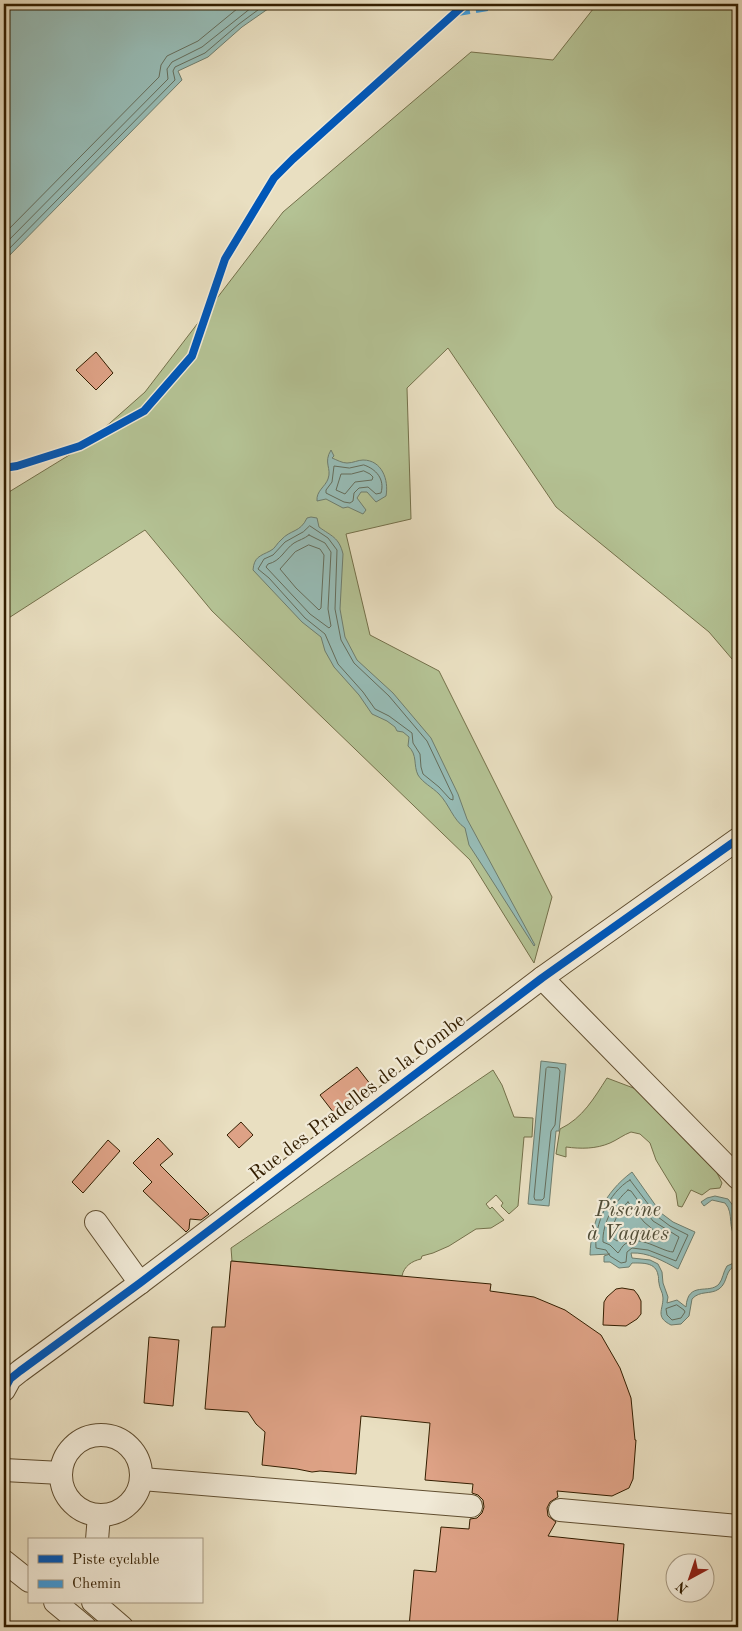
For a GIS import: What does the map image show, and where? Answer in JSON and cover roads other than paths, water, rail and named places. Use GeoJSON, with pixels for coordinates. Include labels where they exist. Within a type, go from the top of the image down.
{"type":"FeatureCollection","features":[{"type":"Feature","properties":{"kind":"street","name":"Rue des Pradelles de la Combe"},"geometry":{"type":"LineString","coordinates":[[4,1390],[10,1379],[140,1283],[542,978],[738,839]]}},
{"type":"Feature","properties":{"kind":"street"},"geometry":{"type":"LineString","coordinates":[[542,978],[738,1178]]}},
{"type":"Feature","properties":{"kind":"street"},"geometry":{"type":"LineString","coordinates":[[96,1222],[140,1283]]}},
{"type":"Feature","properties":{"kind":"street"},"geometry":{"type":"LineString","coordinates":[[104,1434],[116,1437],[128,1444],[136,1454],[141,1466],[142,1479],[139,1492],[131,1503],[121,1511],[108,1515],[99,1515],[84,1512],[74,1505],[62,1485],[61,1473],[63,1461],[79,1441],[91,1436],[104,1434]]}},
{"type":"Feature","properties":{"kind":"street"},"geometry":{"type":"LineString","coordinates":[[4,1470],[61,1473]]}},
{"type":"Feature","properties":{"kind":"street"},"geometry":{"type":"LineString","coordinates":[[142,1479],[471,1506]]}},
{"type":"Feature","properties":{"kind":"street"},"geometry":{"type":"LineString","coordinates":[[560,1510],[738,1526]]}},
{"type":"Feature","properties":{"kind":"street"},"geometry":{"type":"LineString","coordinates":[[97,1538],[99,1515]]}},
{"type":"Feature","properties":{"kind":"street"},"geometry":{"type":"LineString","coordinates":[[4,1561],[28,1580]]}},
{"type":"Feature","properties":{"kind":"street"},"geometry":{"type":"LineString","coordinates":[[57,1604],[85,1627]]}},
{"type":"Feature","properties":{"kind":"street"},"geometry":{"type":"LineString","coordinates":[[95,1604],[122,1627]]}},
{"type":"Feature","properties":{"kind":"water"},"geometry":{"type":"Polygon","coordinates":[[[4,4],[275,4],[242,27],[208,57],[178,71],[182,80],[4,261],[4,4]]]}},
{"type":"Feature","properties":{"kind":"water"},"geometry":{"type":"Polygon","coordinates":[[[331,450],[334,456],[332,458],[341,462],[349,463],[363,460],[375,463],[383,472],[385,478],[386,496],[376,502],[367,492],[361,492],[357,498],[366,510],[363,514],[348,507],[343,508],[326,499],[317,501],[319,492],[328,479],[328,458],[331,450]]]}},
{"type":"Feature","properties":{"kind":"water"},"geometry":{"type":"Polygon","coordinates":[[[307,518],[317,518],[319,527],[337,540],[343,554],[340,609],[345,637],[357,660],[393,693],[431,738],[458,794],[467,819],[534,946],[469,845],[465,828],[457,821],[439,794],[418,775],[413,753],[408,746],[409,737],[403,732],[397,731],[387,721],[372,714],[359,695],[334,667],[325,651],[321,637],[302,622],[253,570],[258,558],[272,550],[280,541],[298,529],[307,518]]]}},
{"type":"Feature","properties":{"kind":"water"},"geometry":{"type":"Polygon","coordinates":[[[541,1061],[566,1064],[559,1131],[556,1131],[549,1206],[528,1204],[541,1061]]]}},
{"type":"Feature","properties":{"kind":"water","name":"Piscine à Vagues"},"geometry":{"type":"Polygon","coordinates":[[[632,1172],[661,1213],[673,1222],[695,1232],[678,1269],[661,1260],[631,1253],[632,1258],[650,1260],[658,1264],[662,1272],[663,1283],[668,1297],[667,1303],[677,1300],[686,1307],[691,1294],[695,1291],[715,1287],[719,1284],[727,1266],[738,1261],[738,1265],[728,1272],[724,1283],[719,1289],[698,1294],[692,1299],[689,1316],[681,1324],[671,1325],[661,1316],[663,1296],[657,1271],[652,1265],[632,1263],[629,1267],[619,1268],[610,1262],[604,1262],[604,1256],[610,1254],[590,1255],[593,1231],[601,1209],[614,1189],[632,1172]]]}},
{"type":"Feature","properties":{"kind":"water"},"geometry":{"type":"Polygon","coordinates":[[[715,1196],[728,1199],[734,1207],[738,1240],[732,1231],[730,1212],[725,1203],[712,1200],[704,1206],[701,1202],[715,1196]]]}}]}
